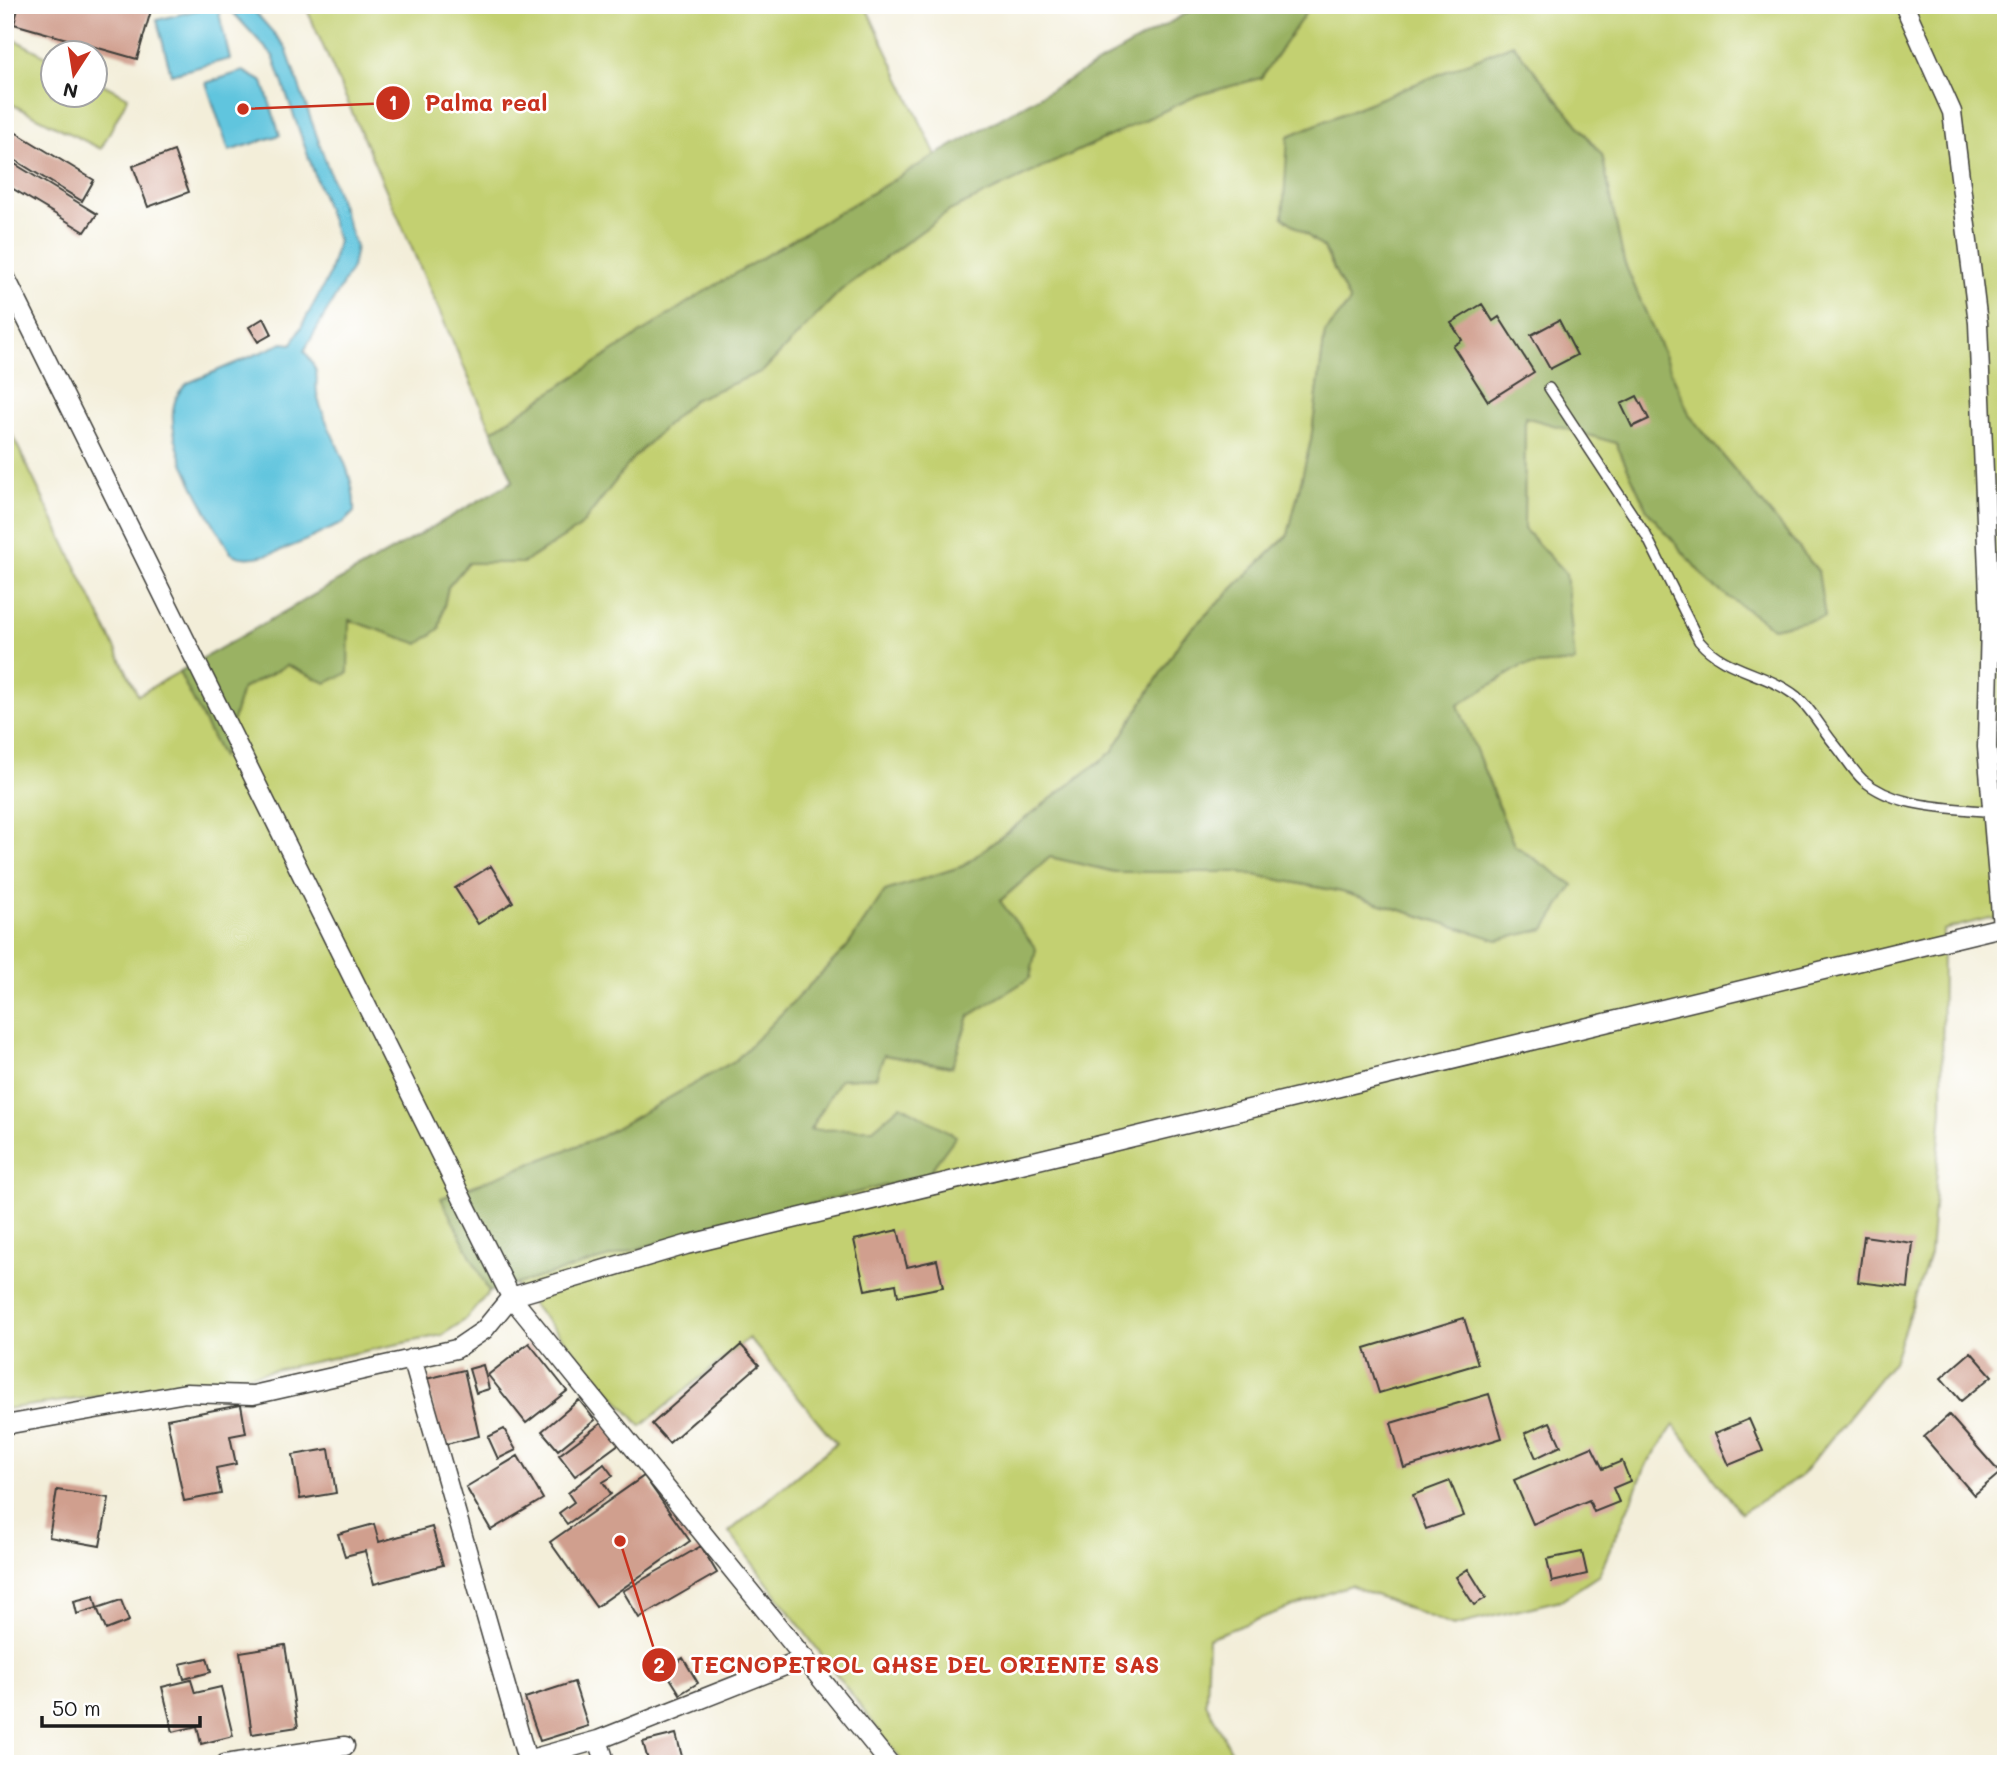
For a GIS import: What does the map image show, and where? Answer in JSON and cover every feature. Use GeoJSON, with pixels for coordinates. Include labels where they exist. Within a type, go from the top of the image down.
{"type":"FeatureCollection","features":[{"type":"Feature","properties":{"kind":"street"},"geometry":{"type":"LineString","coordinates":[[5,1425],[186,1394],[253,1395],[456,1349],[484,1330],[511,1297],[685,1245],[2004,928],[1987,747],[1990,621],[1978,323],[1951,112],[1904,5]]}},
{"type":"Feature","properties":{"kind":"street"},"geometry":{"type":"LineString","coordinates":[[5,276],[511,1297],[890,1764]]}},
{"type":"Feature","properties":{"kind":"street"},"geometry":{"type":"LineString","coordinates":[[412,1358],[527,1760],[598,1740],[804,1658]]}},
{"type":"Feature","properties":{"kind":"street"},"geometry":{"type":"LineString","coordinates":[[598,1740],[606,1764]]}},
{"type":"Feature","properties":{"kind":"street"},"geometry":{"type":"LineString","coordinates":[[226,1764],[345,1746]]}},
{"type":"Feature","properties":{"kind":"lane"},"geometry":{"type":"LineString","coordinates":[[1549,388],[1646,535],[1699,641],[1709,653],[1723,663],[1759,675],[1795,696],[1812,713],[1863,780],[1884,793],[1905,802],[1991,812]]}},
{"type":"Feature","properties":{"kind":"green space"},"geometry":{"type":"Polygon","coordinates":[[[305,5],[865,5],[936,155],[699,295],[492,431],[305,5]]]}},
{"type":"Feature","properties":{"kind":"green space"},"geometry":{"type":"Polygon","coordinates":[[[1201,5],[1311,5],[1261,78],[1198,95],[949,211],[840,291],[763,371],[693,400],[634,457],[580,527],[523,563],[468,563],[448,587],[439,629],[419,644],[349,620],[348,673],[326,683],[287,665],[242,689],[222,757],[179,672],[513,481],[492,431],[699,295],[936,155],[1201,5]]]}},
{"type":"Feature","properties":{"kind":"green space"},"geometry":{"type":"Polygon","coordinates":[[[1311,5],[2006,5],[2006,921],[1989,918],[1943,930],[1942,1110],[1930,1254],[1893,1362],[1800,1477],[1741,1513],[1674,1425],[1646,1466],[1599,1575],[1561,1600],[1453,1626],[1350,1585],[1208,1638],[1206,1703],[1238,1764],[904,1764],[729,1532],[836,1443],[749,1338],[641,1426],[514,1284],[682,1236],[873,1129],[810,1131],[840,1079],[876,1077],[884,1055],[952,1067],[969,1016],[1030,978],[1036,949],[1000,901],[1050,857],[1115,872],[1239,872],[1342,892],[1498,940],[1573,885],[1514,845],[1458,705],[1522,666],[1574,662],[1566,574],[1524,529],[1525,417],[1616,442],[1647,510],[1710,584],[1818,571],[1690,416],[1624,262],[1602,155],[1283,217],[1324,248],[1350,302],[1325,333],[1311,440],[1288,535],[1183,637],[1112,752],[963,866],[885,891],[847,947],[736,1060],[600,1137],[442,1198],[489,1292],[465,1320],[442,1335],[246,1376],[5,1409],[5,420],[138,695],[179,672],[222,757],[242,689],[287,665],[326,683],[349,620],[439,629],[448,587],[468,563],[523,563],[580,527],[634,457],[693,400],[763,371],[840,291],[949,211],[1198,95],[1261,78],[1311,5]]]}},
{"type":"Feature","properties":{"kind":"green space"},"geometry":{"type":"Polygon","coordinates":[[[13,39],[38,52],[38,108],[108,108],[108,87],[128,97],[101,149],[5,101],[5,55],[13,39]]]}},
{"type":"Feature","properties":{"kind":"green space"},"geometry":{"type":"Polygon","coordinates":[[[1513,44],[1602,155],[1624,262],[1690,416],[1818,571],[1825,617],[1773,628],[1710,584],[1647,510],[1616,443],[1525,417],[1524,529],[1566,574],[1575,662],[1522,666],[1458,705],[1514,845],[1573,885],[1545,929],[1498,940],[1342,892],[1239,872],[1115,872],[1050,857],[1000,901],[1036,949],[1030,978],[969,1016],[952,1067],[884,1055],[876,1077],[840,1079],[810,1130],[873,1129],[901,1105],[956,1136],[927,1175],[682,1236],[489,1292],[441,1198],[600,1137],[736,1060],[847,947],[885,891],[963,866],[1112,752],[1183,637],[1288,535],[1311,440],[1325,333],[1350,302],[1324,248],[1283,217],[1288,136],[1513,44]]]}},
{"type":"Feature","properties":{"kind":"water"},"geometry":{"type":"Polygon","coordinates":[[[217,5],[230,59],[171,74],[157,20],[217,5]]]}},
{"type":"Feature","properties":{"kind":"water"},"geometry":{"type":"Polygon","coordinates":[[[226,5],[249,5],[285,46],[356,247],[352,268],[304,351],[316,373],[319,402],[347,469],[354,497],[354,512],[343,523],[302,542],[255,557],[242,557],[231,553],[196,492],[176,442],[173,418],[176,398],[188,383],[283,343],[292,344],[329,276],[338,241],[273,56],[226,5]]]}},
{"type":"Feature","properties":{"kind":"water"},"geometry":{"type":"Polygon","coordinates":[[[243,71],[263,82],[280,135],[229,151],[206,83],[243,71]]]}},
{"type":"Feature","properties":{"kind":"building"},"geometry":{"type":"Polygon","coordinates":[[[19,5],[152,7],[137,59],[108,51],[108,38],[63,38],[14,24],[19,5]]]}},
{"type":"Feature","properties":{"kind":"building"},"geometry":{"type":"Polygon","coordinates":[[[5,126],[94,180],[82,201],[5,154],[5,126]]]}},
{"type":"Feature","properties":{"kind":"building"},"geometry":{"type":"Polygon","coordinates":[[[174,151],[189,192],[148,207],[133,166],[174,151]]]}},
{"type":"Feature","properties":{"kind":"building"},"geometry":{"type":"Polygon","coordinates":[[[5,158],[97,214],[85,232],[5,184],[5,158]]]}},
{"type":"Feature","properties":{"kind":"building"},"geometry":{"type":"Polygon","coordinates":[[[1482,304],[1493,321],[1499,317],[1534,372],[1488,401],[1453,346],[1462,340],[1451,323],[1482,304]]]}},
{"type":"Feature","properties":{"kind":"building"},"geometry":{"type":"Polygon","coordinates":[[[264,318],[272,334],[258,342],[249,327],[264,318]]]}},
{"type":"Feature","properties":{"kind":"building"},"geometry":{"type":"Polygon","coordinates":[[[1559,320],[1577,355],[1550,369],[1531,335],[1559,320]]]}},
{"type":"Feature","properties":{"kind":"building"},"geometry":{"type":"Polygon","coordinates":[[[1637,396],[1649,419],[1632,427],[1621,404],[1637,396]]]}},
{"type":"Feature","properties":{"kind":"building"},"geometry":{"type":"Polygon","coordinates":[[[491,866],[513,902],[478,924],[455,888],[491,866]]]}},
{"type":"Feature","properties":{"kind":"building"},"geometry":{"type":"Polygon","coordinates":[[[898,1230],[907,1267],[937,1260],[943,1287],[898,1296],[896,1284],[865,1290],[854,1240],[898,1230]]]}},
{"type":"Feature","properties":{"kind":"building"},"geometry":{"type":"Polygon","coordinates":[[[1864,1236],[1913,1243],[1908,1288],[1858,1282],[1864,1236]]]}},
{"type":"Feature","properties":{"kind":"building"},"geometry":{"type":"Polygon","coordinates":[[[1464,1318],[1478,1364],[1379,1393],[1365,1348],[1464,1318]]]}},
{"type":"Feature","properties":{"kind":"building"},"geometry":{"type":"Polygon","coordinates":[[[529,1343],[567,1391],[526,1423],[488,1375],[529,1343]]]}},
{"type":"Feature","properties":{"kind":"building"},"geometry":{"type":"Polygon","coordinates":[[[741,1345],[759,1365],[669,1443],[652,1424],[741,1345]]]}},
{"type":"Feature","properties":{"kind":"building"},"geometry":{"type":"Polygon","coordinates":[[[1971,1352],[1992,1376],[1961,1401],[1941,1378],[1971,1352]]]}},
{"type":"Feature","properties":{"kind":"building"},"geometry":{"type":"Polygon","coordinates":[[[483,1365],[489,1389],[476,1393],[469,1369],[483,1365]]]}},
{"type":"Feature","properties":{"kind":"building"},"geometry":{"type":"Polygon","coordinates":[[[464,1370],[479,1436],[442,1445],[426,1379],[464,1370]]]}},
{"type":"Feature","properties":{"kind":"building"},"geometry":{"type":"Polygon","coordinates":[[[1489,1394],[1502,1438],[1404,1468],[1391,1423],[1489,1394]]]}},
{"type":"Feature","properties":{"kind":"building"},"geometry":{"type":"Polygon","coordinates":[[[579,1400],[595,1420],[558,1450],[542,1431],[579,1400]]]}},
{"type":"Feature","properties":{"kind":"building"},"geometry":{"type":"Polygon","coordinates":[[[241,1405],[246,1433],[230,1436],[236,1464],[216,1468],[221,1494],[184,1501],[167,1419],[241,1405]]]}},
{"type":"Feature","properties":{"kind":"building"},"geometry":{"type":"Polygon","coordinates":[[[1949,1415],[2000,1473],[1974,1495],[1924,1437],[1949,1415]]]}},
{"type":"Feature","properties":{"kind":"building"},"geometry":{"type":"Polygon","coordinates":[[[1749,1419],[1763,1451],[1729,1465],[1715,1433],[1749,1419]]]}},
{"type":"Feature","properties":{"kind":"building"},"geometry":{"type":"Polygon","coordinates":[[[603,1422],[620,1443],[575,1476],[559,1455],[603,1422]]]}},
{"type":"Feature","properties":{"kind":"building"},"geometry":{"type":"Polygon","coordinates":[[[1550,1422],[1561,1446],[1536,1458],[1525,1433],[1550,1422]]]}},
{"type":"Feature","properties":{"kind":"building"},"geometry":{"type":"Polygon","coordinates":[[[504,1429],[516,1450],[498,1459],[488,1437],[504,1429]]]}},
{"type":"Feature","properties":{"kind":"building"},"geometry":{"type":"Polygon","coordinates":[[[1592,1447],[1603,1469],[1622,1461],[1630,1481],[1613,1488],[1619,1502],[1594,1512],[1589,1500],[1533,1524],[1514,1480],[1592,1447]]]}},
{"type":"Feature","properties":{"kind":"building"},"geometry":{"type":"Polygon","coordinates":[[[329,1449],[336,1493],[300,1499],[293,1455],[329,1449]]]}},
{"type":"Feature","properties":{"kind":"building"},"geometry":{"type":"Polygon","coordinates":[[[518,1456],[543,1499],[491,1530],[466,1487],[518,1456]]]}},
{"type":"Feature","properties":{"kind":"building"},"geometry":{"type":"Polygon","coordinates":[[[604,1464],[613,1476],[603,1482],[611,1494],[567,1524],[559,1513],[574,1502],[568,1493],[604,1464]]]}},
{"type":"Feature","properties":{"kind":"building"},"geometry":{"type":"Polygon","coordinates":[[[5,1476],[14,1509],[5,1511],[5,1476]]]}},
{"type":"Feature","properties":{"kind":"building"},"geometry":{"type":"Polygon","coordinates":[[[644,1476],[690,1541],[596,1607],[550,1542],[644,1476]]]}},
{"type":"Feature","properties":{"kind":"building"},"geometry":{"type":"Polygon","coordinates":[[[1450,1481],[1464,1516],[1426,1529],[1413,1495],[1450,1481]]]}},
{"type":"Feature","properties":{"kind":"building"},"geometry":{"type":"Polygon","coordinates":[[[57,1490],[109,1498],[100,1546],[49,1537],[57,1490]]]}},
{"type":"Feature","properties":{"kind":"building"},"geometry":{"type":"Polygon","coordinates":[[[374,1524],[379,1542],[432,1527],[443,1565],[374,1584],[365,1551],[345,1556],[338,1534],[374,1524]]]}},
{"type":"Feature","properties":{"kind":"building"},"geometry":{"type":"Polygon","coordinates":[[[701,1546],[717,1573],[639,1618],[623,1591],[701,1546]]]}},
{"type":"Feature","properties":{"kind":"building"},"geometry":{"type":"Polygon","coordinates":[[[1582,1552],[1587,1574],[1552,1582],[1547,1559],[1582,1552]]]}},
{"type":"Feature","properties":{"kind":"building"},"geometry":{"type":"Polygon","coordinates":[[[1468,1569],[1486,1598],[1474,1605],[1456,1577],[1468,1569]]]}},
{"type":"Feature","properties":{"kind":"building"},"geometry":{"type":"Polygon","coordinates":[[[94,1596],[97,1608],[77,1614],[74,1601],[94,1596]]]}},
{"type":"Feature","properties":{"kind":"building"},"geometry":{"type":"Polygon","coordinates":[[[121,1600],[129,1621],[106,1630],[97,1608],[121,1600]]]}},
{"type":"Feature","properties":{"kind":"building"},"geometry":{"type":"Polygon","coordinates":[[[285,1645],[298,1727],[252,1734],[240,1652],[285,1645]]]}},
{"type":"Feature","properties":{"kind":"building"},"geometry":{"type":"Polygon","coordinates":[[[207,1658],[211,1672],[184,1679],[180,1664],[207,1658]]]}},
{"type":"Feature","properties":{"kind":"building"},"geometry":{"type":"Polygon","coordinates":[[[683,1658],[698,1683],[680,1694],[665,1670],[683,1658]]]}},
{"type":"Feature","properties":{"kind":"building"},"geometry":{"type":"Polygon","coordinates":[[[191,1680],[195,1693],[221,1687],[233,1736],[201,1744],[197,1726],[173,1732],[162,1687],[191,1680]]]}},
{"type":"Feature","properties":{"kind":"building"},"geometry":{"type":"Polygon","coordinates":[[[574,1682],[588,1726],[540,1741],[525,1698],[574,1682]]]}},
{"type":"Feature","properties":{"kind":"building"},"geometry":{"type":"Polygon","coordinates":[[[676,1734],[684,1764],[649,1764],[643,1742],[676,1734]]]}},
{"type":"Feature","properties":{"kind":"place","name":"Palma real"},"geometry":{"type":"Point","coordinates":[243,109]}},
{"type":"Feature","properties":{"kind":"place","name":"TECNOPETROL QHSE DEL ORIENTE SAS"},"geometry":{"type":"Point","coordinates":[620,1541]}}]}
